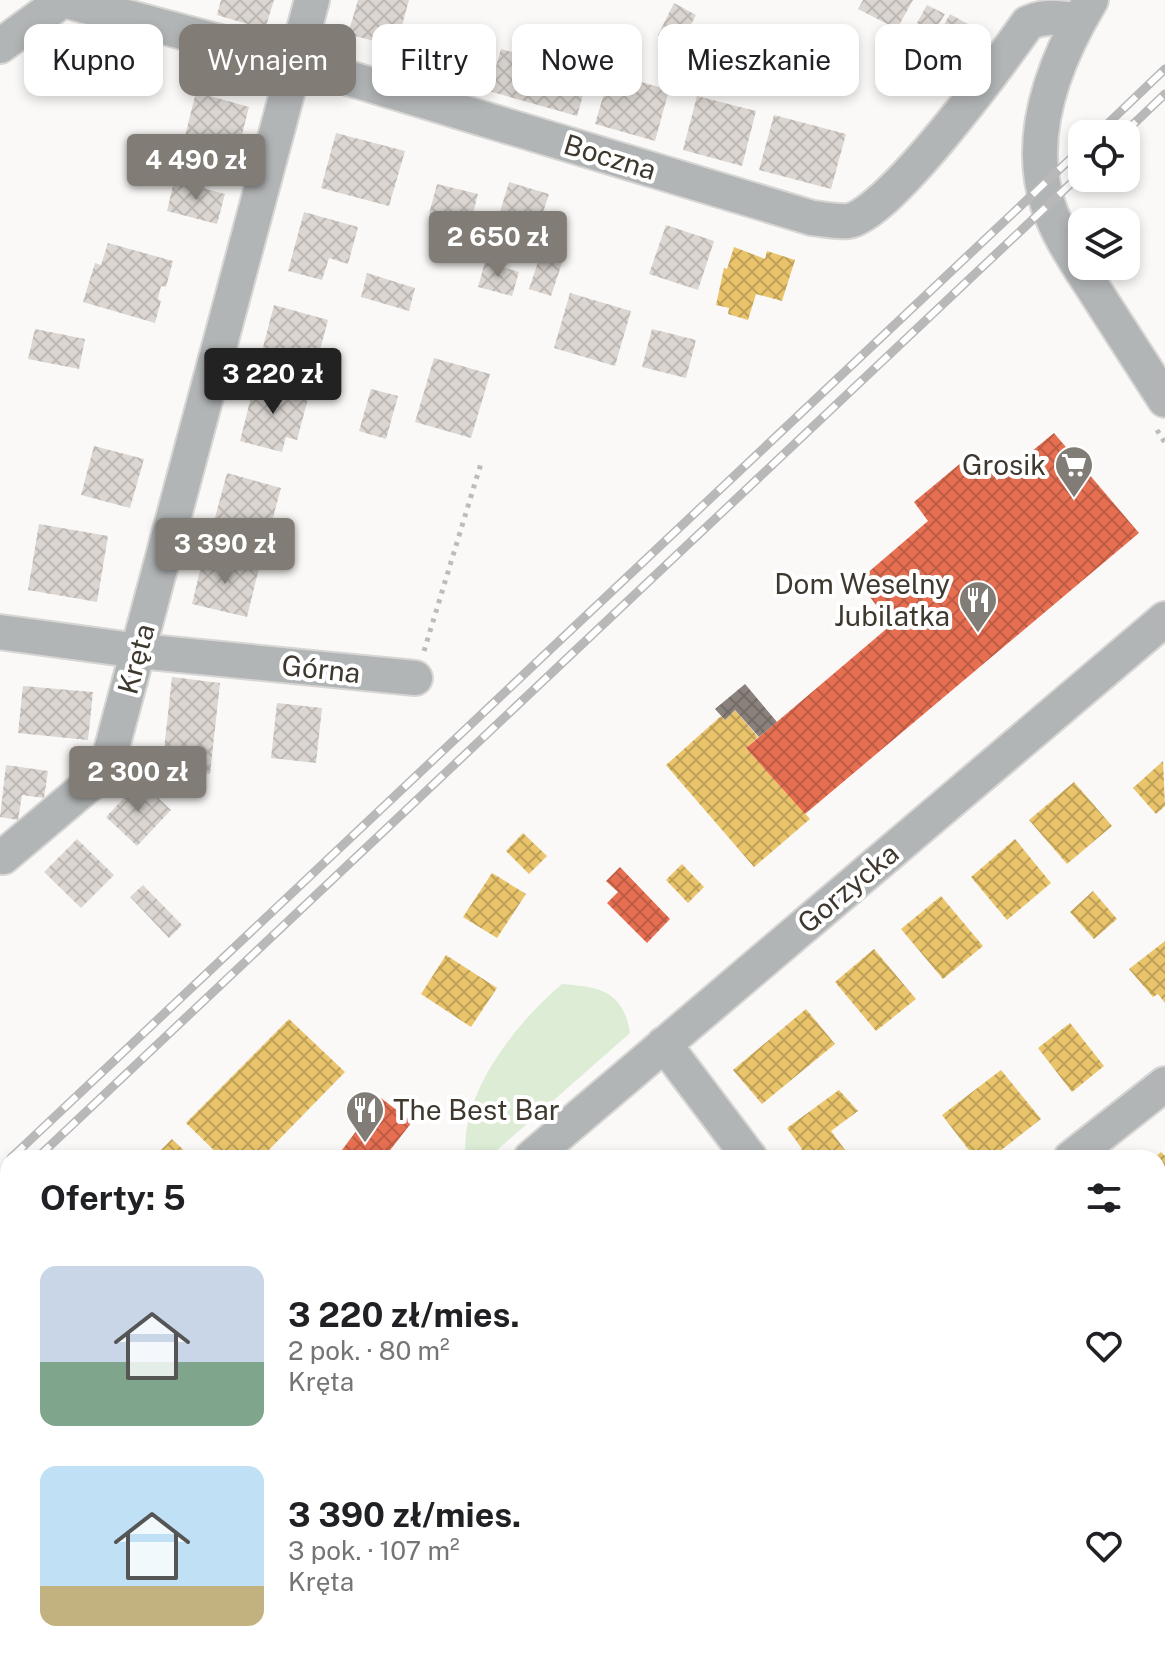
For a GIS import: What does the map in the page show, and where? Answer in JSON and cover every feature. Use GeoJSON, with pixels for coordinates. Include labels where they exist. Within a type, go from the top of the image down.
{"type":"FeatureCollection","features":[{"type":"Feature","properties":{"kind":"street","name":"Boczna"},"geometry":{"type":"LineString","coordinates":[[0,46],[62,0],[179,31]]}},
{"type":"Feature","properties":{"kind":"street","name":"Kręta"},"geometry":{"type":"LineString","coordinates":[[305,24],[312,0]]}},
{"type":"Feature","properties":{"kind":"street","name":"Boczna"},"geometry":{"type":"LineString","coordinates":[[356,80],[812,218],[849,221],[868,212],[887,195],[966,109],[1028,23],[1039,18],[1084,11]]}},
{"type":"Feature","properties":{"kind":"street"},"geometry":{"type":"LineString","coordinates":[[1084,11],[1056,70],[1043,116],[1040,151],[1048,205],[1070,252],[1165,400]]}},
{"type":"Feature","properties":{"kind":"street","name":"Kręta"},"geometry":{"type":"LineString","coordinates":[[3,857],[106,770],[286,96]]}},
{"type":"Feature","properties":{"kind":"street","name":"Gorzycka"},"geometry":{"type":"LineString","coordinates":[[540,1150],[1165,619]]}},
{"type":"Feature","properties":{"kind":"street","name":"Górna"},"geometry":{"type":"LineString","coordinates":[[0,632],[139,651],[415,678]]}},
{"type":"Feature","properties":{"kind":"street"},"geometry":{"type":"LineString","coordinates":[[664,1044],[744,1150]]}},
{"type":"Feature","properties":{"kind":"street"},"geometry":{"type":"LineString","coordinates":[[1081,1150],[1165,1084]]}},
{"type":"Feature","properties":{"kind":"path"},"geometry":{"type":"LineString","coordinates":[[415,678],[482,460]]}},
{"type":"Feature","properties":{"kind":"green space"},"geometry":{"type":"Polygon","coordinates":[[[562,984],[598,989],[615,999],[622,1008],[630,1033],[497,1150],[466,1150],[471,1110],[481,1086],[509,1040],[562,984]]]}},
{"type":"Feature","properties":{"kind":"building: Mieszkania"},"geometry":{"type":"Polygon","coordinates":[[[734,247],[765,259],[767,251],[795,260],[782,301],[756,294],[748,320],[728,314],[729,308],[716,305],[724,268],[727,269],[734,247]]]}},
{"type":"Feature","properties":{"kind":"building: Mieszkania"},"geometry":{"type":"Polygon","coordinates":[[[735,710],[758,737],[746,748],[810,819],[754,867],[666,765],[721,716],[725,720],[735,710]]]}},
{"type":"Feature","properties":{"kind":"building: Mieszkania"},"geometry":{"type":"Polygon","coordinates":[[[1163,761],[1165,806],[1156,814],[1133,788],[1163,761]]]}},
{"type":"Feature","properties":{"kind":"building: Mieszkania"},"geometry":{"type":"Polygon","coordinates":[[[1074,782],[1112,826],[1067,864],[1029,820],[1074,782]]]}},
{"type":"Feature","properties":{"kind":"building: Mieszkania"},"geometry":{"type":"Polygon","coordinates":[[[523,833],[547,856],[529,874],[506,851],[523,833]]]}},
{"type":"Feature","properties":{"kind":"building: Mieszkania"},"geometry":{"type":"Polygon","coordinates":[[[1015,839],[1051,883],[1007,920],[971,877],[1015,839]]]}},
{"type":"Feature","properties":{"kind":"building: Mieszkania"},"geometry":{"type":"Polygon","coordinates":[[[682,864],[704,887],[688,903],[666,880],[682,864]]]}},
{"type":"Feature","properties":{"kind":"building: Mieszkania"},"geometry":{"type":"Polygon","coordinates":[[[492,873],[526,894],[497,938],[463,917],[492,873]]]}},
{"type":"Feature","properties":{"kind":"building: Mieszkania"},"geometry":{"type":"Polygon","coordinates":[[[1093,891],[1117,919],[1094,939],[1070,912],[1093,891]]]}},
{"type":"Feature","properties":{"kind":"building: Mieszkania"},"geometry":{"type":"Polygon","coordinates":[[[941,896],[983,946],[943,979],[901,929],[941,896]]]}},
{"type":"Feature","properties":{"kind":"building: Mieszkania"},"geometry":{"type":"Polygon","coordinates":[[[1165,941],[1165,1003],[1158,994],[1153,997],[1129,969],[1165,941]]]}},
{"type":"Feature","properties":{"kind":"building: Mieszkania"},"geometry":{"type":"Polygon","coordinates":[[[874,949],[916,999],[876,1031],[835,982],[874,949]]]}},
{"type":"Feature","properties":{"kind":"building: Mieszkania"},"geometry":{"type":"Polygon","coordinates":[[[446,955],[497,988],[471,1027],[421,994],[446,955]]]}},
{"type":"Feature","properties":{"kind":"building: Mieszkania"},"geometry":{"type":"Polygon","coordinates":[[[806,1009],[835,1044],[762,1104],[733,1070],[806,1009]]]}},
{"type":"Feature","properties":{"kind":"building: Mieszkania"},"geometry":{"type":"Polygon","coordinates":[[[289,1019],[345,1072],[269,1150],[214,1150],[186,1123],[289,1019]]]}},
{"type":"Feature","properties":{"kind":"building: Mieszkania"},"geometry":{"type":"Polygon","coordinates":[[[1070,1023],[1104,1066],[1072,1092],[1038,1048],[1070,1023]]]}},
{"type":"Feature","properties":{"kind":"building: Mieszkania"},"geometry":{"type":"Polygon","coordinates":[[[1001,1070],[1041,1119],[1001,1150],[969,1150],[942,1115],[1001,1070]]]}},
{"type":"Feature","properties":{"kind":"building: Mieszkania"},"geometry":{"type":"Polygon","coordinates":[[[839,1090],[858,1111],[831,1131],[845,1150],[801,1150],[787,1128],[839,1090]]]}},
{"type":"Feature","properties":{"kind":"building: Mieszkania"},"geometry":{"type":"Polygon","coordinates":[[[172,1139],[184,1150],[161,1150],[172,1139]]]}},
{"type":"Feature","properties":{"kind":"building: Handel"},"geometry":{"type":"Polygon","coordinates":[[[1054,433],[1139,533],[805,814],[746,748],[891,625],[858,581],[928,521],[914,502],[974,452],[997,480],[1054,433]]]}},
{"type":"Feature","properties":{"kind":"building: Handel"},"geometry":{"type":"Polygon","coordinates":[[[620,867],[670,919],[647,943],[607,903],[618,892],[606,881],[620,867]]]}},
{"type":"Feature","properties":{"kind":"building: Handel"},"geometry":{"type":"Polygon","coordinates":[[[381,1098],[412,1122],[390,1150],[342,1150],[381,1098]]]}},
{"type":"Feature","properties":{"kind":"building: Przemysł"},"geometry":{"type":"Polygon","coordinates":[[[745,684],[777,722],[759,737],[735,710],[725,720],[715,709],[745,684]]]}},
{"type":"Feature","properties":{"kind":"building: Inne"},"geometry":{"type":"Polygon","coordinates":[[[221,0],[274,0],[267,24],[248,24],[217,15],[221,0]]]}},
{"type":"Feature","properties":{"kind":"building: Inne"},"geometry":{"type":"Polygon","coordinates":[[[358,0],[409,0],[402,24],[372,24],[372,40],[356,36],[356,24],[351,24],[358,0]]]}},
{"type":"Feature","properties":{"kind":"building: Inne"},"geometry":{"type":"Polygon","coordinates":[[[863,0],[913,0],[900,24],[887,24],[858,9],[863,0]]]}},
{"type":"Feature","properties":{"kind":"building: Inne"},"geometry":{"type":"Polygon","coordinates":[[[674,3],[696,15],[691,24],[664,24],[674,3]]]}},
{"type":"Feature","properties":{"kind":"building: Inne"},"geometry":{"type":"Polygon","coordinates":[[[927,5],[945,14],[939,24],[917,23],[927,5]]]}},
{"type":"Feature","properties":{"kind":"building: Inne"},"geometry":{"type":"Polygon","coordinates":[[[950,14],[968,24],[944,24],[950,14]]]}},
{"type":"Feature","properties":{"kind":"building: Inne"},"geometry":{"type":"Polygon","coordinates":[[[501,49],[512,52],[512,96],[583,96],[577,116],[496,93],[496,66],[501,49]]]}},
{"type":"Feature","properties":{"kind":"building: Inne"},"geometry":{"type":"Polygon","coordinates":[[[642,82],[658,87],[658,96],[667,96],[655,141],[595,124],[603,96],[642,96],[642,82]]]}},
{"type":"Feature","properties":{"kind":"building: Inne"},"geometry":{"type":"Polygon","coordinates":[[[195,96],[210,96],[249,107],[237,154],[184,140],[195,96]]]}},
{"type":"Feature","properties":{"kind":"building: Inne"},"geometry":{"type":"Polygon","coordinates":[[[697,96],[756,111],[742,166],[683,150],[697,96]]]}},
{"type":"Feature","properties":{"kind":"building: Inne"},"geometry":{"type":"Polygon","coordinates":[[[774,115],[846,134],[831,189],[759,170],[774,115]]]}},
{"type":"Feature","properties":{"kind":"building: Inne"},"geometry":{"type":"Polygon","coordinates":[[[336,133],[405,151],[389,206],[321,188],[336,133]]]}},
{"type":"Feature","properties":{"kind":"building: Inne"},"geometry":{"type":"Polygon","coordinates":[[[174,181],[225,194],[217,224],[167,211],[174,181]]]}},
{"type":"Feature","properties":{"kind":"building: Inne"},"geometry":{"type":"Polygon","coordinates":[[[509,182],[549,194],[535,237],[496,225],[509,182]]]}},
{"type":"Feature","properties":{"kind":"building: Inne"},"geometry":{"type":"Polygon","coordinates":[[[437,184],[478,194],[470,225],[429,214],[437,184]]]}},
{"type":"Feature","properties":{"kind":"building: Inne"},"geometry":{"type":"Polygon","coordinates":[[[304,212],[358,227],[348,264],[329,258],[322,280],[288,271],[304,212]]]}},
{"type":"Feature","properties":{"kind":"building: Inne"},"geometry":{"type":"Polygon","coordinates":[[[666,225],[714,241],[698,290],[649,274],[666,225]]]}},
{"type":"Feature","properties":{"kind":"building: Inne"},"geometry":{"type":"Polygon","coordinates":[[[545,241],[567,248],[551,296],[529,289],[545,241]]]}},
{"type":"Feature","properties":{"kind":"building: Inne"},"geometry":{"type":"Polygon","coordinates":[[[108,243],[173,261],[166,287],[161,286],[158,299],[161,301],[155,323],[83,302],[95,263],[101,265],[108,243]]]}},
{"type":"Feature","properties":{"kind":"building: Inne"},"geometry":{"type":"Polygon","coordinates":[[[485,262],[519,272],[512,296],[478,287],[485,262]]]}},
{"type":"Feature","properties":{"kind":"building: Inne"},"geometry":{"type":"Polygon","coordinates":[[[367,273],[415,288],[409,311],[361,297],[367,273]]]}},
{"type":"Feature","properties":{"kind":"building: Inne"},"geometry":{"type":"Polygon","coordinates":[[[570,293],[631,311],[615,366],[554,348],[570,293]]]}},
{"type":"Feature","properties":{"kind":"building: Inne"},"geometry":{"type":"Polygon","coordinates":[[[274,305],[328,320],[315,369],[261,355],[274,305]]]}},
{"type":"Feature","properties":{"kind":"building: Inne"},"geometry":{"type":"Polygon","coordinates":[[[35,329],[85,339],[79,369],[28,359],[35,329]]]}},
{"type":"Feature","properties":{"kind":"building: Inne"},"geometry":{"type":"Polygon","coordinates":[[[652,329],[696,340],[686,378],[642,367],[652,329]]]}},
{"type":"Feature","properties":{"kind":"building: Inne"},"geometry":{"type":"Polygon","coordinates":[[[434,358],[490,374],[471,438],[415,422],[434,358]]]}},
{"type":"Feature","properties":{"kind":"building: Inne"},"geometry":{"type":"Polygon","coordinates":[[[255,381],[309,395],[297,440],[286,437],[282,452],[240,441],[255,381]]]}},
{"type":"Feature","properties":{"kind":"building: Inne"},"geometry":{"type":"Polygon","coordinates":[[[371,389],[398,396],[386,439],[359,431],[371,389]]]}},
{"type":"Feature","properties":{"kind":"building: Inne"},"geometry":{"type":"Polygon","coordinates":[[[94,446],[144,459],[130,508],[81,495],[94,446]]]}},
{"type":"Feature","properties":{"kind":"building: Inne"},"geometry":{"type":"Polygon","coordinates":[[[227,473],[281,488],[266,543],[212,529],[227,473]]]}},
{"type":"Feature","properties":{"kind":"building: Inne"},"geometry":{"type":"Polygon","coordinates":[[[39,524],[108,536],[97,602],[28,590],[39,524]]]}},
{"type":"Feature","properties":{"kind":"building: Inne"},"geometry":{"type":"Polygon","coordinates":[[[204,554],[259,568],[247,617],[192,604],[204,554]]]}},
{"type":"Feature","properties":{"kind":"building: Inne"},"geometry":{"type":"Polygon","coordinates":[[[172,677],[220,683],[210,774],[162,768],[172,677]]]}},
{"type":"Feature","properties":{"kind":"building: Inne"},"geometry":{"type":"Polygon","coordinates":[[[23,686],[93,692],[88,740],[18,733],[23,686]]]}},
{"type":"Feature","properties":{"kind":"building: Inne"},"geometry":{"type":"Polygon","coordinates":[[[277,703],[322,708],[316,763],[271,758],[277,703]]]}},
{"type":"Feature","properties":{"kind":"building: Inne"},"geometry":{"type":"Polygon","coordinates":[[[6,765],[48,771],[44,798],[22,795],[18,820],[0,817],[6,765]]]}},
{"type":"Feature","properties":{"kind":"building: Inne"},"geometry":{"type":"Polygon","coordinates":[[[140,781],[171,810],[137,846],[106,817],[140,781]]]}},
{"type":"Feature","properties":{"kind":"building: Inne"},"geometry":{"type":"Polygon","coordinates":[[[77,839],[114,875],[81,908],[44,872],[77,839]]]}},
{"type":"Feature","properties":{"kind":"building: Inne"},"geometry":{"type":"Polygon","coordinates":[[[143,885],[182,925],[169,938],[130,897],[143,885]]]}},
{"type":"Feature","properties":{"kind":"railway"},"geometry":{"type":"LineString","coordinates":[[1112,120],[1165,69]]}},
{"type":"Feature","properties":{"kind":"railway"},"geometry":{"type":"LineString","coordinates":[[1138,120],[1165,94]]}},
{"type":"Feature","properties":{"kind":"railway"},"geometry":{"type":"LineString","coordinates":[[19,1150],[1068,161]]}},
{"type":"Feature","properties":{"kind":"railway"},"geometry":{"type":"LineString","coordinates":[[45,1150],[1068,186]]}},
{"type":"Feature","properties":{"kind":"place","name":"Grosik"},"geometry":{"type":"Point","coordinates":[1074,499]}},
{"type":"Feature","properties":{"kind":"place","name":"Dom Weselny Jubilatka"},"geometry":{"type":"Point","coordinates":[978,634]}},
{"type":"Feature","properties":{"kind":"place","name":"The Best Bar"},"geometry":{"type":"Point","coordinates":[365,1144]}}]}
